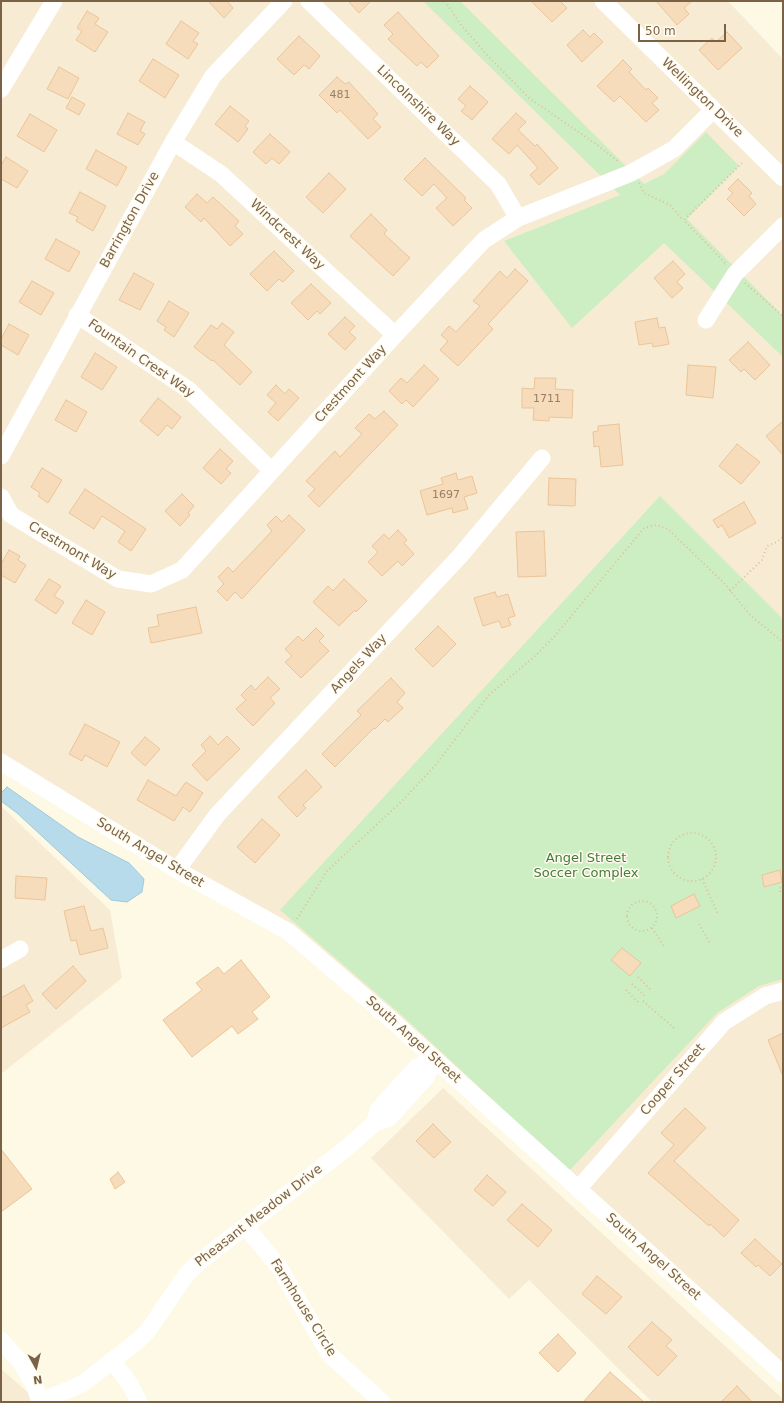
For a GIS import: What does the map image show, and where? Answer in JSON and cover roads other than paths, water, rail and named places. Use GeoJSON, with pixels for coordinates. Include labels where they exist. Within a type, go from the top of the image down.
{"type":"FeatureCollection","features":[{"type":"Feature","properties":{"kind":"street"},"geometry":{"type":"LineString","coordinates":[[1,89],[54,1]]}},
{"type":"Feature","properties":{"kind":"street","name":"Barrington Drive"},"geometry":{"type":"LineString","coordinates":[[1,456],[173,142],[213,76],[284,1]]}},
{"type":"Feature","properties":{"kind":"street","name":"Lincolnshire Way"},"geometry":{"type":"LineString","coordinates":[[309,1],[498,184],[518,218]]}},
{"type":"Feature","properties":{"kind":"street","name":"Wellington Drive"},"geometry":{"type":"LineString","coordinates":[[603,1],[783,178]]}},
{"type":"Feature","properties":{"kind":"street","name":"Crestmont Way"},"geometry":{"type":"LineString","coordinates":[[1,497],[11,515],[118,579],[151,584],[182,570],[395,335],[484,240],[518,218],[637,170],[674,150],[713,110]]}},
{"type":"Feature","properties":{"kind":"street","name":"Windcrest Way"},"geometry":{"type":"LineString","coordinates":[[173,142],[221,174],[395,335]]}},
{"type":"Feature","properties":{"kind":"street"},"geometry":{"type":"LineString","coordinates":[[706,320],[735,274],[783,226]]}},
{"type":"Feature","properties":{"kind":"street","name":"Fountain Crest Way"},"geometry":{"type":"LineString","coordinates":[[78,315],[189,390],[272,471]]}},
{"type":"Feature","properties":{"kind":"street","name":"Angels Way"},"geometry":{"type":"LineString","coordinates":[[177,870],[217,815],[460,556],[542,458]]}},
{"type":"Feature","properties":{"kind":"street","name":"South Angel Street"},"geometry":{"type":"LineString","coordinates":[[1,762],[177,870],[289,932],[343,977],[435,1059],[783,1374]]}},
{"type":"Feature","properties":{"kind":"street"},"geometry":{"type":"LineString","coordinates":[[1,960],[20,949]]}},
{"type":"Feature","properties":{"kind":"street","name":"Cooper Street"},"geometry":{"type":"LineString","coordinates":[[578,1189],[724,1022],[764,996],[783,991]]}},
{"type":"Feature","properties":{"kind":"street","name":"Pheasant Meadow Drive"},"geometry":{"type":"LineString","coordinates":[[40,1402],[62,1394],[82,1384],[113,1361],[147,1332],[186,1275],[199,1262],[344,1150],[375,1123],[389,1118],[426,1077],[435,1059]]}},
{"type":"Feature","properties":{"kind":"street","name":"Farmhouse Circle"},"geometry":{"type":"LineString","coordinates":[[245,1226],[279,1267],[330,1355],[382,1402]]}},
{"type":"Feature","properties":{"kind":"street"},"geometry":{"type":"LineString","coordinates":[[1,1340],[22,1364],[35,1387],[40,1402]]}},
{"type":"Feature","properties":{"kind":"street"},"geometry":{"type":"LineString","coordinates":[[113,1361],[139,1402]]}},
{"type":"Feature","properties":{"kind":"water"},"geometry":{"type":"Polygon","coordinates":[[[7,787],[78,837],[129,863],[144,879],[142,892],[127,902],[111,900],[17,813],[1,801],[1,793],[7,787]]]}},
{"type":"Feature","properties":{"kind":"park label","name":"Angel Street Soccer Complex"},"geometry":{"type":"Point","coordinates":[586,866]}}]}
